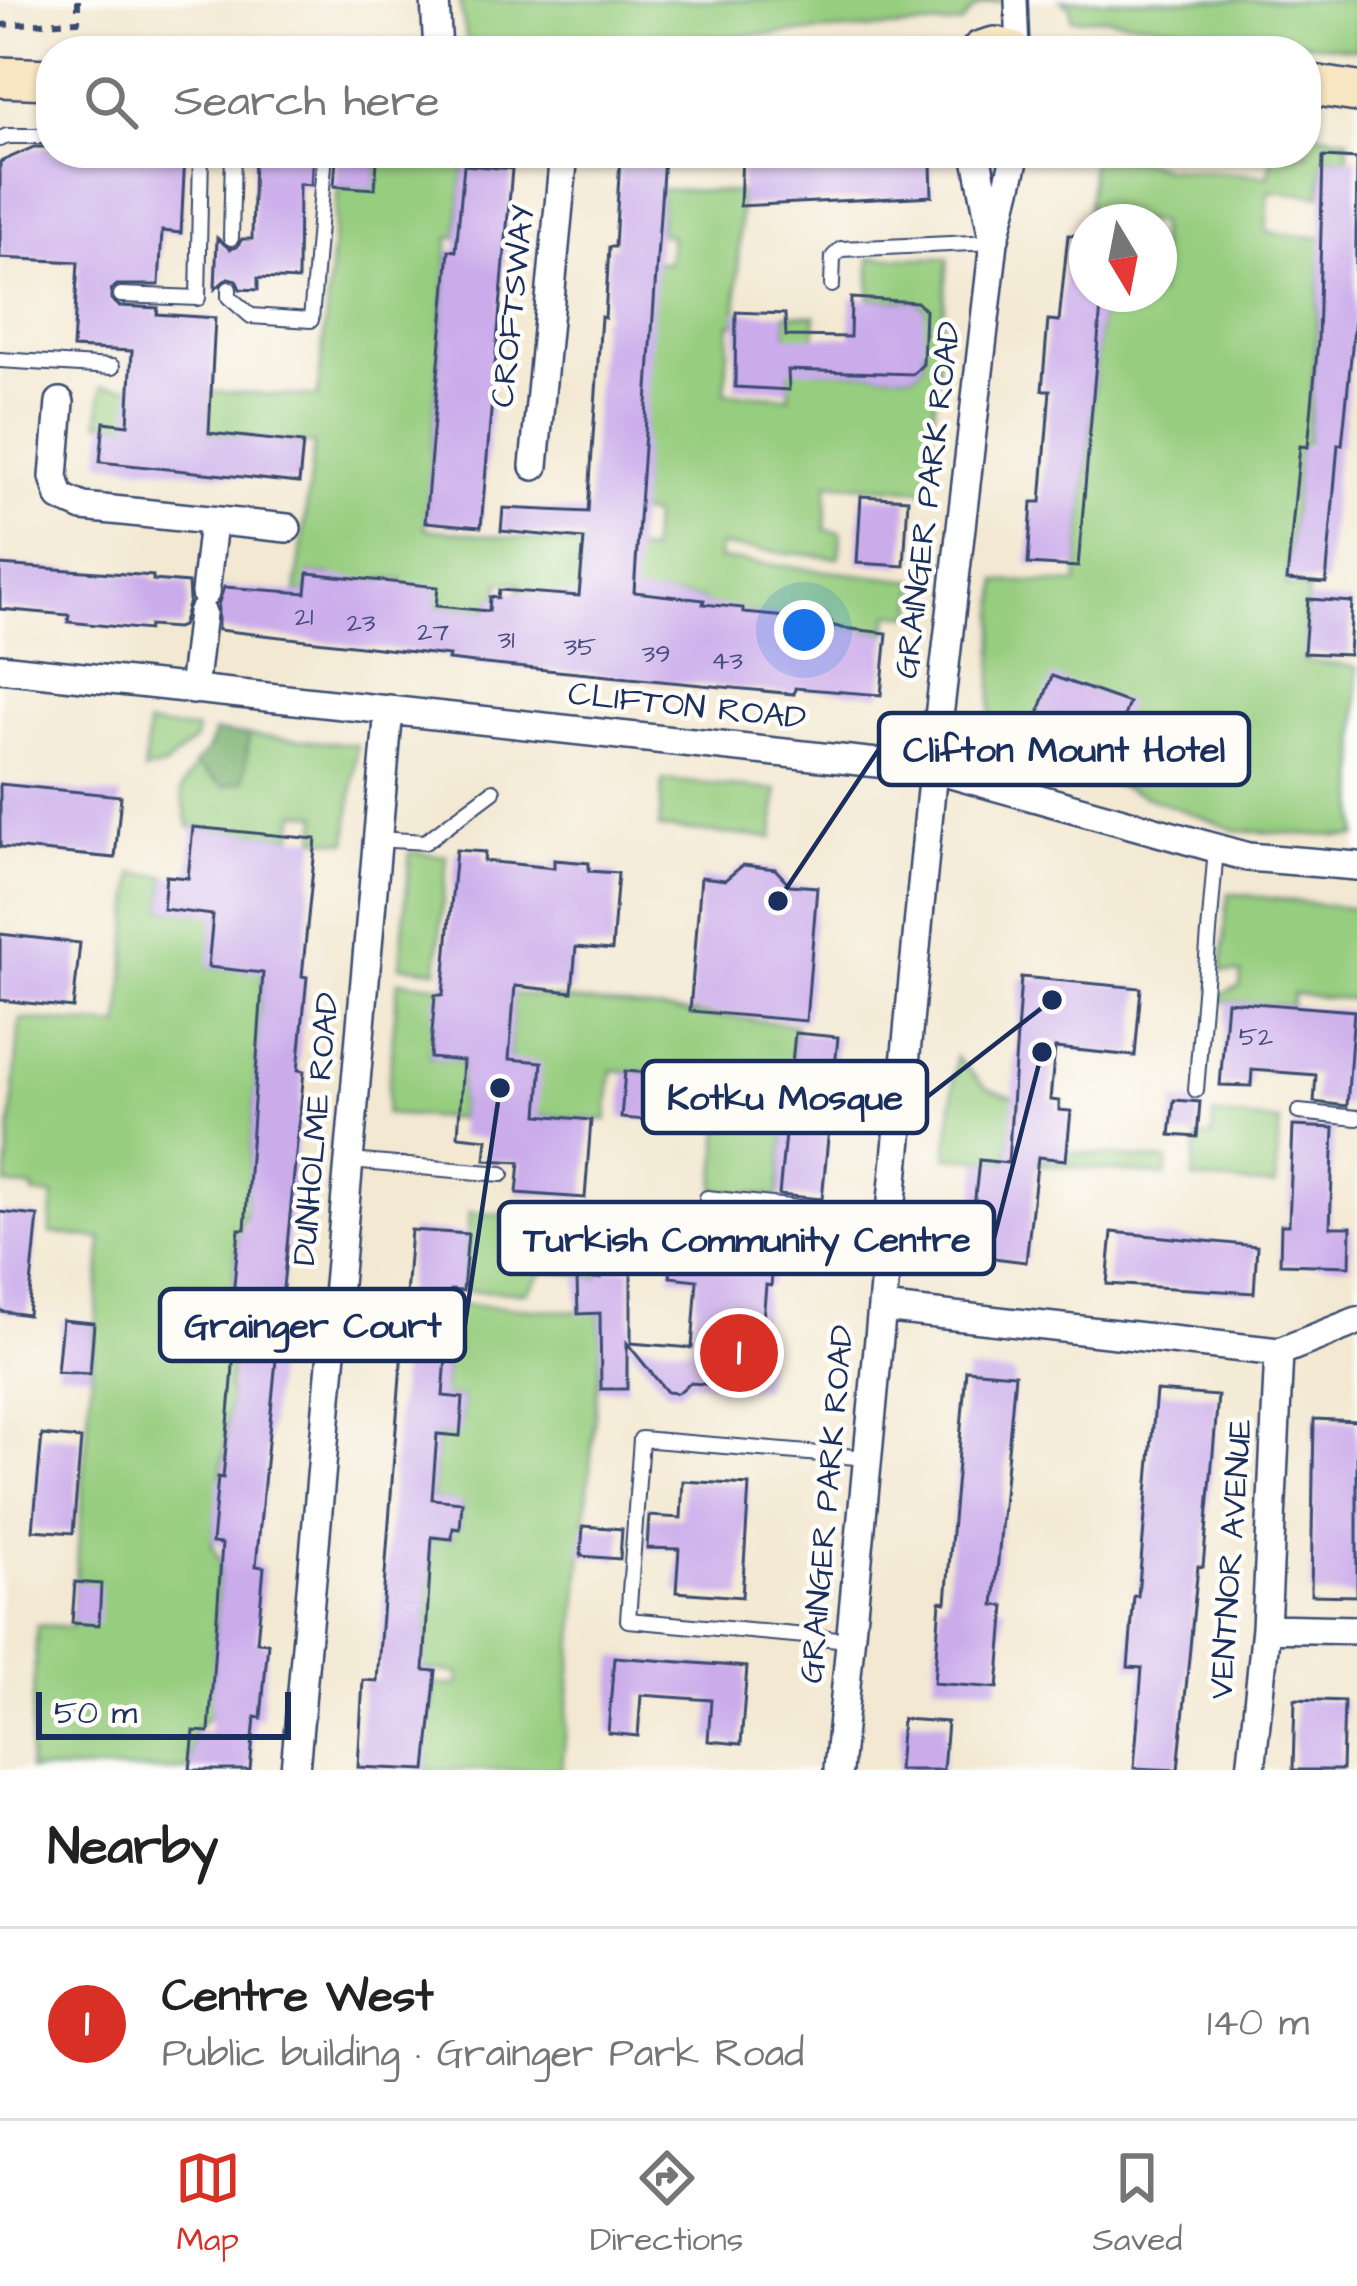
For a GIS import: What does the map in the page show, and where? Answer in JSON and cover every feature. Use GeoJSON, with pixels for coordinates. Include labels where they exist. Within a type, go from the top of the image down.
{"type":"FeatureCollection","features":[{"type":"Feature","properties":{"kind":"main road"},"geometry":{"type":"LineString","coordinates":[[0,77],[36,78]]}},
{"type":"Feature","properties":{"kind":"main road"},"geometry":{"type":"LineString","coordinates":[[1321,86],[1357,92]]}},
{"type":"Feature","properties":{"kind":"street"},"geometry":{"type":"LineString","coordinates":[[435,0],[437,36]]}},
{"type":"Feature","properties":{"kind":"street"},"geometry":{"type":"LineString","coordinates":[[1015,36],[1016,0]]}},
{"type":"Feature","properties":{"kind":"street","name":"CROFTSWAY"},"geometry":{"type":"LineString","coordinates":[[534,466],[563,168]]}},
{"type":"Feature","properties":{"kind":"street","name":"GRAINGER PARK ROAD"},"geometry":{"type":"LineString","coordinates":[[979,168],[994,242]]}},
{"type":"Feature","properties":{"kind":"street","name":"GRAINGER PARK ROAD"},"geometry":{"type":"LineString","coordinates":[[838,1770],[933,769],[994,242],[1012,168]]}},
{"type":"Feature","properties":{"kind":"street"},"geometry":{"type":"LineString","coordinates":[[59,403],[54,477],[60,497],[83,507],[287,528]]}},
{"type":"Feature","properties":{"kind":"street"},"geometry":{"type":"LineString","coordinates":[[193,690],[213,522]]}},
{"type":"Feature","properties":{"kind":"street","name":"CLIFTON ROAD"},"geometry":{"type":"LineString","coordinates":[[0,668],[933,769],[1249,857],[1357,866]]}},
{"type":"Feature","properties":{"kind":"street","name":"DUNHOLME ROAD"},"geometry":{"type":"LineString","coordinates":[[295,1770],[389,709]]}},
{"type":"Feature","properties":{"kind":"street"},"geometry":{"type":"LineString","coordinates":[[882,1308],[1279,1352],[1357,1321]]}},
{"type":"Feature","properties":{"kind":"street","name":"VENTNOR AVENUE"},"geometry":{"type":"LineString","coordinates":[[1251,1770],[1266,1628],[1279,1352]]}},
{"type":"Feature","properties":{"kind":"street"},"geometry":{"type":"LineString","coordinates":[[1266,1628],[1357,1630]]}},
{"type":"Feature","properties":{"kind":"lane"},"geometry":{"type":"LineString","coordinates":[[0,139],[36,137]]}},
{"type":"Feature","properties":{"kind":"lane"},"geometry":{"type":"LineString","coordinates":[[121,296],[198,298],[201,168]]}},
{"type":"Feature","properties":{"kind":"lane"},"geometry":{"type":"LineString","coordinates":[[231,238],[233,168]]}},
{"type":"Feature","properties":{"kind":"lane"},"geometry":{"type":"LineString","coordinates":[[229,289],[229,297],[251,316],[311,320],[324,168]]}},
{"type":"Feature","properties":{"kind":"lane"},"geometry":{"type":"LineString","coordinates":[[832,285],[833,257],[842,249],[994,242]]}},
{"type":"Feature","properties":{"kind":"lane"},"geometry":{"type":"LineString","coordinates":[[0,360],[112,367]]}},
{"type":"Feature","properties":{"kind":"lane"},"geometry":{"type":"LineString","coordinates":[[376,839],[425,842],[493,791]]}},
{"type":"Feature","properties":{"kind":"lane"},"geometry":{"type":"LineString","coordinates":[[1196,1090],[1216,848]]}},
{"type":"Feature","properties":{"kind":"lane"},"geometry":{"type":"LineString","coordinates":[[1299,1112],[1357,1118]]}},
{"type":"Feature","properties":{"kind":"lane"},"geometry":{"type":"LineString","coordinates":[[350,1161],[502,1174]]}},
{"type":"Feature","properties":{"kind":"lane"},"geometry":{"type":"LineString","coordinates":[[707,1198],[890,1218]]}},
{"type":"Feature","properties":{"kind":"lane"},"geometry":{"type":"LineString","coordinates":[[850,1640],[628,1621],[641,1439],[868,1458]]}},
{"type":"Feature","properties":{"kind":"path"},"geometry":{"type":"LineString","coordinates":[[0,25],[78,21],[78,0]]}},
{"type":"Feature","properties":{"kind":"green space"},"geometry":{"type":"Polygon","coordinates":[[[459,0],[1020,0],[986,3],[962,24],[733,36],[466,36],[459,0]]]}},
{"type":"Feature","properties":{"kind":"green space"},"geometry":{"type":"Polygon","coordinates":[[[1061,0],[1357,0],[1357,49],[1321,45],[1321,36],[1251,36],[1104,18],[1072,19],[1070,6],[1061,0]]]}},
{"type":"Feature","properties":{"kind":"green space"},"geometry":{"type":"Polygon","coordinates":[[[1321,134],[1348,138],[1348,159],[1323,157],[1320,195],[1269,191],[1266,232],[1323,238],[1308,442],[1300,446],[1286,586],[1308,589],[1304,661],[1357,667],[1357,837],[1238,831],[989,738],[998,581],[1077,584],[1100,312],[1177,312],[1177,204],[1089,204],[1091,168],[1269,176],[1270,168],[1321,168],[1321,134]]]}},
{"type":"Feature","properties":{"kind":"green space"},"geometry":{"type":"Polygon","coordinates":[[[376,168],[464,168],[457,237],[449,237],[425,529],[650,552],[652,515],[638,513],[655,262],[669,262],[671,236],[660,234],[662,189],[741,193],[736,323],[730,324],[725,393],[789,397],[785,314],[815,316],[815,370],[913,374],[923,364],[924,350],[914,341],[925,310],[917,302],[870,299],[870,258],[948,258],[927,490],[828,483],[825,530],[841,532],[839,558],[720,546],[719,559],[917,581],[914,616],[889,614],[887,633],[850,629],[841,643],[842,626],[831,625],[831,611],[810,609],[809,619],[743,613],[703,604],[703,599],[648,595],[644,625],[581,578],[578,607],[519,592],[519,583],[500,582],[498,598],[490,598],[489,611],[402,602],[403,579],[382,578],[380,601],[329,596],[331,575],[309,573],[306,593],[296,593],[314,444],[99,422],[102,386],[318,397],[338,186],[375,188],[376,168]]]}},
{"type":"Feature","properties":{"kind":"green space"},"geometry":{"type":"Polygon","coordinates":[[[148,725],[197,730],[195,740],[164,767],[144,771],[148,725]]]}},
{"type":"Feature","properties":{"kind":"green space"},"geometry":{"type":"Polygon","coordinates":[[[214,732],[357,745],[347,842],[316,839],[318,815],[296,812],[292,837],[189,827],[181,792],[214,732]]]}},
{"type":"Feature","properties":{"kind":"green space"},"geometry":{"type":"Polygon","coordinates":[[[214,732],[249,735],[244,780],[224,786],[194,765],[209,749],[214,732]]]}},
{"type":"Feature","properties":{"kind":"green space"},"geometry":{"type":"Polygon","coordinates":[[[663,780],[777,790],[773,838],[659,828],[663,780]]]}},
{"type":"Feature","properties":{"kind":"green space"},"geometry":{"type":"Polygon","coordinates":[[[410,852],[447,856],[437,970],[400,966],[410,852]]]}},
{"type":"Feature","properties":{"kind":"green space"},"geometry":{"type":"Polygon","coordinates":[[[134,873],[166,876],[163,909],[204,913],[217,881],[209,967],[263,972],[247,1209],[234,1274],[231,1395],[212,1543],[220,1563],[211,1714],[194,1731],[190,1770],[29,1770],[37,1625],[72,1627],[102,1239],[50,1233],[53,1196],[6,1185],[20,1019],[120,1026],[134,873]]]}},
{"type":"Feature","properties":{"kind":"green space"},"geometry":{"type":"Polygon","coordinates":[[[1228,893],[1357,909],[1357,1000],[1293,994],[1291,1006],[1220,1001],[1220,995],[1240,986],[1241,973],[1222,971],[1228,893]]]}},
{"type":"Feature","properties":{"kind":"green space"},"geometry":{"type":"Polygon","coordinates":[[[398,981],[796,1025],[778,1197],[715,1190],[724,1080],[612,1070],[607,1120],[538,1115],[509,1059],[513,1001],[436,995],[430,1058],[463,1061],[459,1119],[386,1114],[398,981]]]}},
{"type":"Feature","properties":{"kind":"green space"},"geometry":{"type":"Polygon","coordinates":[[[956,1057],[986,1088],[1014,1097],[1008,1162],[947,1157],[956,1057]]]}},
{"type":"Feature","properties":{"kind":"green space"},"geometry":{"type":"Polygon","coordinates":[[[1214,1115],[1280,1122],[1275,1186],[1193,1179],[1197,1137],[1212,1138],[1214,1115]]]}},
{"type":"Feature","properties":{"kind":"green space"},"geometry":{"type":"Polygon","coordinates":[[[1072,1152],[1168,1161],[1166,1176],[1021,1162],[1021,1156],[1070,1160],[1072,1152]]]}},
{"type":"Feature","properties":{"kind":"green space"},"geometry":{"type":"Polygon","coordinates":[[[469,1212],[600,1224],[600,1278],[545,1270],[526,1292],[463,1291],[469,1212]]]}},
{"type":"Feature","properties":{"kind":"green space"},"geometry":{"type":"Polygon","coordinates":[[[449,1304],[600,1313],[601,1349],[562,1770],[426,1770],[419,1709],[433,1710],[435,1685],[458,1685],[458,1673],[423,1669],[432,1537],[452,1539],[453,1528],[460,1528],[462,1503],[432,1499],[437,1434],[460,1435],[463,1398],[434,1395],[444,1388],[449,1304]]]}},
{"type":"Feature","properties":{"kind":"building"},"geometry":{"type":"Polygon","coordinates":[[[36,147],[36,168],[184,168],[181,233],[162,231],[159,285],[117,285],[111,299],[119,306],[158,308],[157,314],[215,318],[209,433],[303,443],[299,483],[100,462],[104,422],[128,425],[132,351],[73,348],[78,262],[0,258],[0,162],[36,147]]]}},
{"type":"Feature","properties":{"kind":"building"},"geometry":{"type":"Polygon","coordinates":[[[1323,157],[1357,159],[1355,318],[1326,583],[1287,580],[1300,446],[1308,447],[1318,341],[1323,157]]]}},
{"type":"Feature","properties":{"kind":"building"},"geometry":{"type":"Polygon","coordinates":[[[254,168],[312,168],[311,185],[299,184],[298,280],[258,278],[258,290],[240,289],[236,280],[228,278],[215,289],[217,238],[230,249],[242,239],[252,239],[254,168]]]}},
{"type":"Feature","properties":{"kind":"building"},"geometry":{"type":"Polygon","coordinates":[[[335,168],[376,168],[375,189],[334,186],[335,168]]]}},
{"type":"Feature","properties":{"kind":"building"},"geometry":{"type":"Polygon","coordinates":[[[464,168],[512,169],[481,527],[425,522],[449,250],[456,251],[464,168]]]}},
{"type":"Feature","properties":{"kind":"building"},"geometry":{"type":"Polygon","coordinates":[[[619,168],[663,168],[634,592],[887,633],[881,695],[795,688],[794,694],[475,663],[448,660],[449,656],[218,630],[224,587],[306,593],[308,573],[438,587],[436,606],[489,611],[490,597],[498,598],[499,590],[579,596],[584,539],[501,531],[503,508],[588,512],[601,317],[605,318],[609,247],[615,247],[619,168]]]}},
{"type":"Feature","properties":{"kind":"building"},"geometry":{"type":"Polygon","coordinates":[[[741,168],[931,168],[932,196],[740,206],[741,168]]]}},
{"type":"Feature","properties":{"kind":"building"},"geometry":{"type":"Polygon","coordinates":[[[1069,235],[1069,312],[1100,312],[1078,567],[1028,564],[1032,502],[1041,502],[1050,390],[1042,390],[1048,320],[1059,321],[1069,235]]]}},
{"type":"Feature","properties":{"kind":"building"},"geometry":{"type":"Polygon","coordinates":[[[851,298],[917,302],[925,310],[923,364],[913,374],[788,370],[789,390],[735,387],[736,312],[785,314],[786,336],[850,337],[851,298]]]}},
{"type":"Feature","properties":{"kind":"building"},"geometry":{"type":"Polygon","coordinates":[[[861,496],[908,499],[904,566],[857,563],[861,496]]]}},
{"type":"Feature","properties":{"kind":"building"},"geometry":{"type":"Polygon","coordinates":[[[0,565],[153,576],[153,580],[188,583],[189,601],[182,626],[177,628],[68,622],[69,615],[0,609],[0,565]]]}},
{"type":"Feature","properties":{"kind":"building"},"geometry":{"type":"Polygon","coordinates":[[[1308,599],[1352,602],[1349,655],[1304,653],[1308,599]]]}},
{"type":"Feature","properties":{"kind":"building"},"geometry":{"type":"Polygon","coordinates":[[[1052,676],[1129,703],[1112,748],[1036,720],[1052,676]]]}},
{"type":"Feature","properties":{"kind":"building"},"geometry":{"type":"Polygon","coordinates":[[[0,784],[121,796],[115,858],[0,847],[0,784]]]}},
{"type":"Feature","properties":{"kind":"building"},"geometry":{"type":"Polygon","coordinates":[[[193,827],[316,839],[302,976],[307,977],[298,1070],[304,1071],[256,1566],[264,1567],[257,1642],[268,1643],[250,1770],[190,1770],[194,1731],[209,1732],[222,1544],[212,1543],[232,1381],[237,1297],[233,1297],[239,1229],[245,1229],[263,973],[208,967],[213,915],[163,909],[166,876],[188,878],[193,827]]]}},
{"type":"Feature","properties":{"kind":"building"},"geometry":{"type":"Polygon","coordinates":[[[456,850],[485,852],[484,861],[554,868],[554,860],[589,863],[589,871],[618,873],[612,950],[576,947],[572,992],[515,986],[509,1059],[542,1062],[538,1115],[591,1120],[585,1198],[517,1193],[520,1162],[485,1160],[487,1139],[458,1136],[463,1061],[430,1058],[435,995],[443,995],[456,850]]]}},
{"type":"Feature","properties":{"kind":"building"},"geometry":{"type":"Polygon","coordinates":[[[743,865],[775,869],[790,885],[817,887],[806,1021],[690,1011],[701,877],[725,880],[743,865]]]}},
{"type":"Feature","properties":{"kind":"building"},"geometry":{"type":"Polygon","coordinates":[[[0,934],[80,943],[73,1008],[0,1000],[0,934]]]}},
{"type":"Feature","properties":{"kind":"building"},"geometry":{"type":"Polygon","coordinates":[[[1021,977],[1141,988],[1135,1056],[1055,1048],[1050,1100],[1059,1101],[1059,1110],[1071,1111],[1066,1160],[1038,1157],[1026,1262],[969,1255],[979,1160],[1008,1163],[1021,977]]]}},
{"type":"Feature","properties":{"kind":"building"},"geometry":{"type":"Polygon","coordinates":[[[1227,1001],[1354,1011],[1347,1106],[1314,1102],[1316,1075],[1252,1070],[1251,1086],[1220,1085],[1227,1001]]]}},
{"type":"Feature","properties":{"kind":"building"},"geometry":{"type":"Polygon","coordinates":[[[795,1033],[838,1037],[822,1199],[779,1195],[795,1033]]]}},
{"type":"Feature","properties":{"kind":"building"},"geometry":{"type":"Polygon","coordinates":[[[625,1071],[711,1078],[707,1125],[621,1118],[625,1071]]]}},
{"type":"Feature","properties":{"kind":"building"},"geometry":{"type":"Polygon","coordinates":[[[1174,1100],[1200,1102],[1197,1137],[1170,1135],[1174,1100]]]}},
{"type":"Feature","properties":{"kind":"building"},"geometry":{"type":"Polygon","coordinates":[[[1293,1126],[1334,1128],[1330,1227],[1351,1227],[1350,1266],[1280,1264],[1281,1225],[1289,1225],[1293,1126]]]}},
{"type":"Feature","properties":{"kind":"building"},"geometry":{"type":"Polygon","coordinates":[[[0,1212],[38,1216],[28,1315],[0,1311],[0,1212]]]}},
{"type":"Feature","properties":{"kind":"building"},"geometry":{"type":"Polygon","coordinates":[[[411,1230],[468,1234],[463,1291],[451,1290],[443,1396],[463,1398],[460,1436],[437,1434],[432,1499],[462,1502],[460,1529],[453,1528],[452,1539],[432,1537],[424,1670],[436,1671],[426,1770],[358,1767],[363,1680],[377,1681],[411,1230]]]}},
{"type":"Feature","properties":{"kind":"building"},"geometry":{"type":"Polygon","coordinates":[[[1112,1232],[1257,1246],[1254,1293],[1107,1284],[1112,1232]]]}},
{"type":"Feature","properties":{"kind":"building"},"geometry":{"type":"Polygon","coordinates":[[[673,1246],[774,1254],[771,1286],[766,1285],[760,1355],[767,1356],[764,1389],[690,1383],[678,1393],[667,1392],[627,1343],[627,1389],[601,1389],[600,1313],[578,1314],[577,1278],[600,1278],[600,1268],[631,1268],[631,1343],[692,1348],[697,1280],[670,1277],[673,1246]]]}},
{"type":"Feature","properties":{"kind":"building"},"geometry":{"type":"Polygon","coordinates":[[[62,1320],[94,1323],[90,1374],[57,1372],[62,1320]]]}},
{"type":"Feature","properties":{"kind":"building"},"geometry":{"type":"Polygon","coordinates":[[[966,1370],[1015,1374],[994,1605],[1005,1606],[998,1688],[934,1683],[940,1601],[946,1602],[966,1370]]]}},
{"type":"Feature","properties":{"kind":"building"},"geometry":{"type":"Polygon","coordinates":[[[1156,1391],[1218,1396],[1178,1770],[1134,1768],[1142,1668],[1128,1667],[1156,1391]]]}},
{"type":"Feature","properties":{"kind":"building"},"geometry":{"type":"Polygon","coordinates":[[[1314,1419],[1357,1421],[1357,1596],[1311,1595],[1314,1419]]]}},
{"type":"Feature","properties":{"kind":"building"},"geometry":{"type":"Polygon","coordinates":[[[42,1435],[81,1439],[73,1533],[33,1530],[42,1435]]]}},
{"type":"Feature","properties":{"kind":"building"},"geometry":{"type":"Polygon","coordinates":[[[683,1481],[749,1485],[742,1597],[676,1592],[679,1549],[647,1548],[649,1516],[681,1518],[683,1481]]]}},
{"type":"Feature","properties":{"kind":"building"},"geometry":{"type":"Polygon","coordinates":[[[583,1526],[622,1529],[620,1559],[581,1556],[583,1526]]]}},
{"type":"Feature","properties":{"kind":"building"},"geometry":{"type":"Polygon","coordinates":[[[75,1582],[101,1584],[99,1625],[72,1623],[75,1582]]]}},
{"type":"Feature","properties":{"kind":"building"},"geometry":{"type":"Polygon","coordinates":[[[614,1657],[747,1667],[741,1744],[708,1741],[711,1700],[641,1695],[638,1736],[608,1733],[614,1657]]]}},
{"type":"Feature","properties":{"kind":"building"},"geometry":{"type":"Polygon","coordinates":[[[1295,1699],[1344,1701],[1342,1770],[1293,1770],[1295,1699]]]}},
{"type":"Feature","properties":{"kind":"building"},"geometry":{"type":"Polygon","coordinates":[[[902,1719],[947,1722],[943,1770],[898,1770],[902,1719]]]}},
{"type":"Feature","properties":{"kind":"place","name":"Clifton Mount Hotel"},"geometry":{"type":"Point","coordinates":[778,901]}},
{"type":"Feature","properties":{"kind":"place","name":"Kotku Mosque"},"geometry":{"type":"Point","coordinates":[1052,1000]}},
{"type":"Feature","properties":{"kind":"place","name":"Turkish Community Centre"},"geometry":{"type":"Point","coordinates":[1042,1052]}},
{"type":"Feature","properties":{"kind":"place","name":"Grainger Court"},"geometry":{"type":"Point","coordinates":[500,1088]}},
{"type":"Feature","properties":{"kind":"place","name":"Centre West"},"geometry":{"type":"Point","coordinates":[739,1353]}}]}
